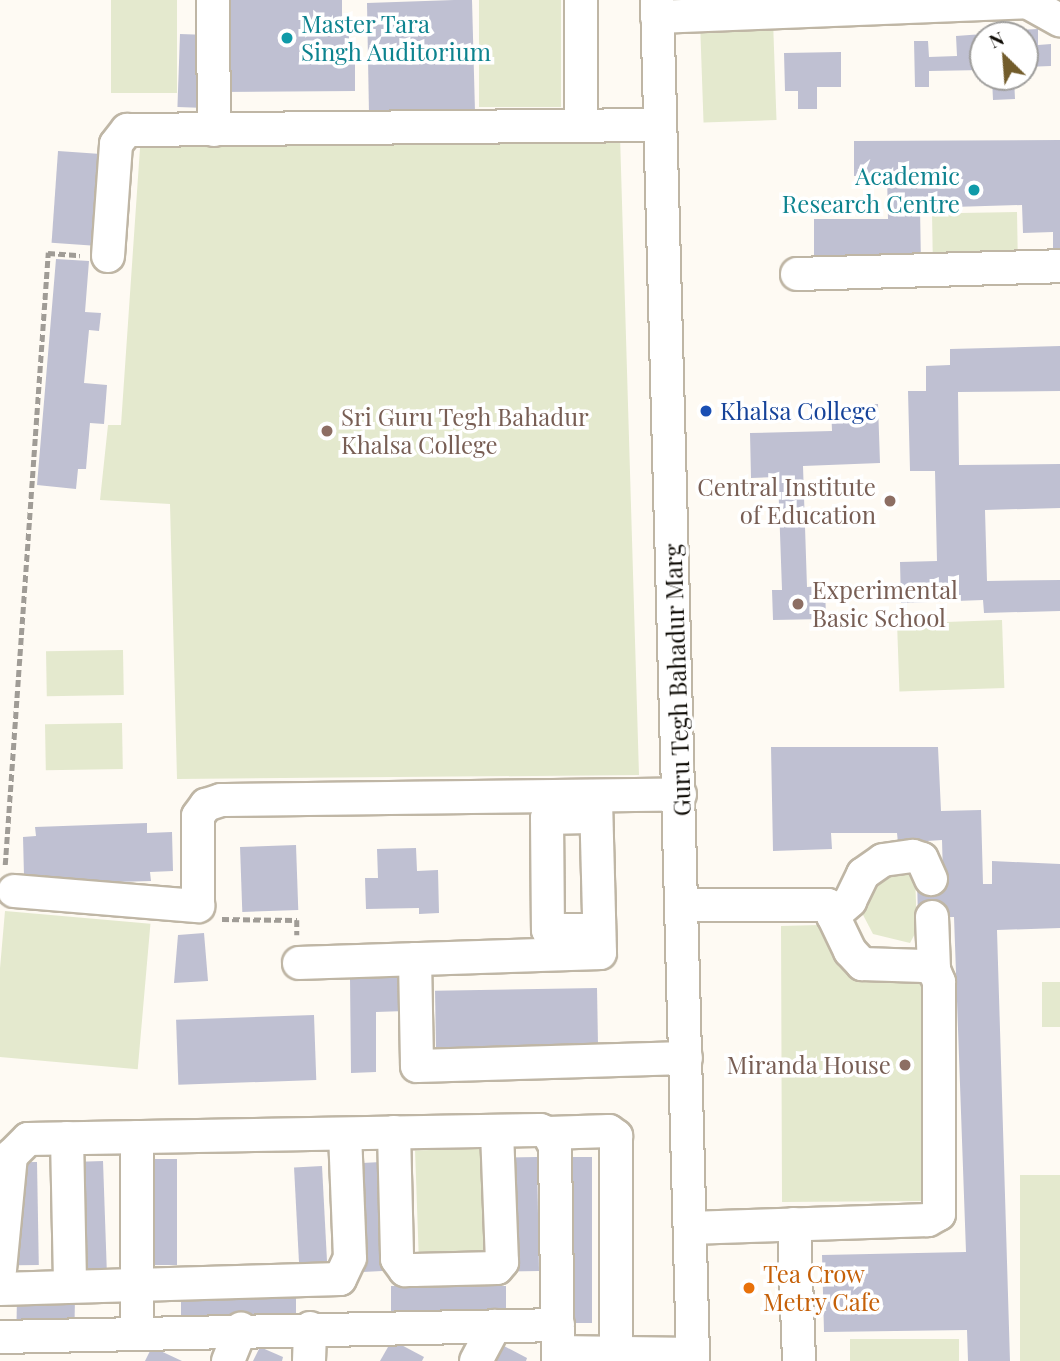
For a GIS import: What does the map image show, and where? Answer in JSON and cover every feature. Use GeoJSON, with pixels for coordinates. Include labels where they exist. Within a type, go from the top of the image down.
{"type":"FeatureCollection","features":[{"type":"Feature","properties":{"kind":"street"},"geometry":{"type":"LineString","coordinates":[[213,0],[214,130]]}},
{"type":"Feature","properties":{"kind":"street"},"geometry":{"type":"LineString","coordinates":[[581,0],[582,125]]}},
{"type":"Feature","properties":{"kind":"street"},"geometry":{"type":"LineString","coordinates":[[657,9],[1027,2],[1060,20]]}},
{"type":"Feature","properties":{"kind":"street","name":"Guru Tegh Bahadur Marg"},"geometry":{"type":"LineString","coordinates":[[657,9],[693,1358]]}},
{"type":"Feature","properties":{"kind":"street"},"geometry":{"type":"LineString","coordinates":[[108,256],[119,136],[136,129],[660,125]]}},
{"type":"Feature","properties":{"kind":"street"},"geometry":{"type":"LineString","coordinates":[[797,274],[1060,266]]}},
{"type":"Feature","properties":{"kind":"street"},"geometry":{"type":"LineString","coordinates":[[599,930],[548,930],[547,818],[596,807],[680,794]]}},
{"type":"Feature","properties":{"kind":"street"},"geometry":{"type":"LineString","coordinates":[[14,891],[198,906],[198,816],[206,805],[221,800],[596,807]]}},
{"type":"Feature","properties":{"kind":"street"},"geometry":{"type":"LineString","coordinates":[[299,963],[600,953],[596,807]]}},
{"type":"Feature","properties":{"kind":"street"},"geometry":{"type":"LineString","coordinates":[[833,916],[850,901],[863,874],[883,860],[913,856],[922,859],[931,879]]}},
{"type":"Feature","properties":{"kind":"street"},"geometry":{"type":"LineString","coordinates":[[683,905],[828,905],[850,951],[862,964],[934,970]]}},
{"type":"Feature","properties":{"kind":"street"},"geometry":{"type":"LineString","coordinates":[[690,1228],[928,1220],[939,1214],[939,982],[934,970],[932,917]]}},
{"type":"Feature","properties":{"kind":"street"},"geometry":{"type":"LineString","coordinates":[[415,959],[416,1066],[686,1058]]}},
{"type":"Feature","properties":{"kind":"street"},"geometry":{"type":"LineString","coordinates":[[394,1132],[397,1259],[405,1270],[414,1270],[497,1268],[502,1262],[497,1130]]}},
{"type":"Feature","properties":{"kind":"street"},"geometry":{"type":"LineString","coordinates":[[0,1270],[15,1149],[28,1139],[497,1130],[548,1133],[609,1131],[616,1136],[616,1357]]}},
{"type":"Feature","properties":{"kind":"street"},"geometry":{"type":"LineString","coordinates":[[548,1133],[555,1146],[558,1346]]}},
{"type":"Feature","properties":{"kind":"street"},"geometry":{"type":"LineString","coordinates":[[309,1361],[349,1258],[345,1134]]}},
{"type":"Feature","properties":{"kind":"street"},"geometry":{"type":"LineString","coordinates":[[137,1137],[137,1332]]}},
{"type":"Feature","properties":{"kind":"street"},"geometry":{"type":"LineString","coordinates":[[67,1138],[71,1286]]}},
{"type":"Feature","properties":{"kind":"street"},"geometry":{"type":"LineString","coordinates":[[794,1224],[799,1361]]}},
{"type":"Feature","properties":{"kind":"street"},"geometry":{"type":"LineString","coordinates":[[0,1289],[340,1279]]}},
{"type":"Feature","properties":{"kind":"street"},"geometry":{"type":"LineString","coordinates":[[476,1361],[495,1326]]}},
{"type":"Feature","properties":{"kind":"street"},"geometry":{"type":"LineString","coordinates":[[0,1337],[87,1348],[137,1332],[241,1328],[495,1326],[558,1346],[616,1357],[693,1358]]}},
{"type":"Feature","properties":{"kind":"street"},"geometry":{"type":"LineString","coordinates":[[228,1361],[241,1328]]}},
{"type":"Feature","properties":{"kind":"path"},"geometry":{"type":"LineString","coordinates":[[14,891],[5,878],[5,869],[48,253],[108,256]]}},
{"type":"Feature","properties":{"kind":"path"},"geometry":{"type":"LineString","coordinates":[[198,906],[229,922],[297,920],[299,963]]}},
{"type":"Feature","properties":{"kind":"green space"},"geometry":{"type":"Polygon","coordinates":[[[111,0],[177,0],[177,93],[111,93],[111,0]]]}},
{"type":"Feature","properties":{"kind":"green space"},"geometry":{"type":"Polygon","coordinates":[[[479,0],[561,0],[561,107],[479,107],[479,0]]]}},
{"type":"Feature","properties":{"kind":"green space"},"geometry":{"type":"Polygon","coordinates":[[[773,20],[776,120],[704,122],[700,23],[773,20]]]}},
{"type":"Feature","properties":{"kind":"green space"},"geometry":{"type":"Polygon","coordinates":[[[620,135],[639,775],[177,779],[170,504],[100,500],[108,425],[121,425],[140,148],[620,135]]]}},
{"type":"Feature","properties":{"kind":"green space"},"geometry":{"type":"Polygon","coordinates":[[[1017,212],[1018,256],[933,257],[932,213],[1017,212]]]}},
{"type":"Feature","properties":{"kind":"green space"},"geometry":{"type":"Polygon","coordinates":[[[1002,620],[1004,688],[899,692],[897,624],[1002,620]]]}},
{"type":"Feature","properties":{"kind":"green space"},"geometry":{"type":"Polygon","coordinates":[[[123,650],[124,695],[47,696],[46,651],[123,650]]]}},
{"type":"Feature","properties":{"kind":"green space"},"geometry":{"type":"Polygon","coordinates":[[[122,723],[123,769],[46,770],[45,724],[122,723]]]}},
{"type":"Feature","properties":{"kind":"green space"},"geometry":{"type":"Polygon","coordinates":[[[901,865],[915,875],[917,930],[910,943],[873,934],[861,911],[879,873],[901,865]]]}},
{"type":"Feature","properties":{"kind":"green space"},"geometry":{"type":"Polygon","coordinates":[[[5,911],[150,924],[138,1069],[0,1057],[0,968],[5,911]]]}},
{"type":"Feature","properties":{"kind":"green space"},"geometry":{"type":"Polygon","coordinates":[[[819,925],[854,979],[923,978],[924,1201],[782,1202],[781,926],[819,925]]]}},
{"type":"Feature","properties":{"kind":"green space"},"geometry":{"type":"Polygon","coordinates":[[[1042,982],[1060,982],[1060,1027],[1042,1027],[1042,982]]]}},
{"type":"Feature","properties":{"kind":"green space"},"geometry":{"type":"Polygon","coordinates":[[[489,1148],[493,1255],[419,1258],[415,1151],[489,1148]]]}},
{"type":"Feature","properties":{"kind":"green space"},"geometry":{"type":"Polygon","coordinates":[[[1020,1175],[1060,1175],[1060,1361],[1020,1361],[1020,1175]]]}},
{"type":"Feature","properties":{"kind":"green space"},"geometry":{"type":"Polygon","coordinates":[[[850,1339],[959,1339],[959,1361],[850,1361],[850,1339]]]}},
{"type":"Feature","properties":{"kind":"building","name":"Master Tara Singh Auditorium"},"geometry":{"type":"Polygon","coordinates":[[[224,0],[342,0],[342,17],[349,17],[349,59],[355,59],[355,91],[218,92],[224,0]]]}},
{"type":"Feature","properties":{"kind":"building"},"geometry":{"type":"Polygon","coordinates":[[[472,0],[475,112],[369,114],[367,3],[472,0]]]}},
{"type":"Feature","properties":{"kind":"building"},"geometry":{"type":"Polygon","coordinates":[[[180,34],[208,35],[205,108],[177,107],[180,34]]]}},
{"type":"Feature","properties":{"kind":"building"},"geometry":{"type":"Polygon","coordinates":[[[969,35],[969,70],[929,71],[929,87],[915,87],[914,41],[928,41],[929,57],[957,56],[956,36],[969,35]]]}},
{"type":"Feature","properties":{"kind":"building"},"geometry":{"type":"Polygon","coordinates":[[[1051,44],[1051,66],[1039,66],[1039,45],[1051,44]]]}},
{"type":"Feature","properties":{"kind":"building"},"geometry":{"type":"Polygon","coordinates":[[[841,52],[841,87],[817,87],[817,109],[798,109],[798,91],[785,91],[784,53],[841,52]]]}},
{"type":"Feature","properties":{"kind":"building"},"geometry":{"type":"Polygon","coordinates":[[[993,91],[1015,91],[1015,99],[993,100],[993,91]]]}},
{"type":"Feature","properties":{"kind":"building","name":"Academic Research Centre"},"geometry":{"type":"Polygon","coordinates":[[[1060,140],[1060,256],[1053,257],[1053,232],[1023,233],[1022,205],[920,208],[921,263],[814,266],[814,219],[888,219],[887,175],[854,176],[854,141],[1060,140]]]}},
{"type":"Feature","properties":{"kind":"building"},"geometry":{"type":"Polygon","coordinates":[[[58,151],[101,154],[94,246],[52,243],[58,151]]]}},
{"type":"Feature","properties":{"kind":"building"},"geometry":{"type":"Polygon","coordinates":[[[56,259],[89,261],[85,312],[101,313],[99,331],[89,330],[84,383],[107,385],[104,424],[90,423],[86,469],[78,469],[76,489],[37,485],[56,259]]]}},
{"type":"Feature","properties":{"kind":"building"},"geometry":{"type":"Polygon","coordinates":[[[1060,346],[1060,391],[958,392],[959,465],[1060,464],[1060,508],[985,510],[987,581],[1060,580],[1060,611],[984,613],[983,600],[901,603],[900,562],[937,561],[935,471],[910,471],[908,391],[926,391],[926,366],[950,365],[950,349],[1060,346]]]}},
{"type":"Feature","properties":{"kind":"building"},"geometry":{"type":"Polygon","coordinates":[[[878,404],[880,463],[803,466],[807,587],[825,586],[826,619],[773,620],[772,590],[782,590],[778,477],[751,478],[750,433],[832,431],[831,406],[878,404]]]}},
{"type":"Feature","properties":{"kind":"building"},"geometry":{"type":"Polygon","coordinates":[[[771,747],[938,747],[941,811],[981,810],[983,884],[992,884],[992,861],[1060,864],[1060,928],[997,930],[1010,1361],[968,1361],[967,1330],[824,1332],[822,1255],[966,1252],[954,917],[918,918],[917,879],[943,878],[942,840],[898,843],[897,833],[831,833],[832,849],[773,851],[771,747]]]}},
{"type":"Feature","properties":{"kind":"building"},"geometry":{"type":"Polygon","coordinates":[[[147,823],[147,833],[172,832],[173,871],[150,872],[151,881],[45,884],[45,875],[24,876],[23,837],[36,836],[35,827],[147,823]]]}},
{"type":"Feature","properties":{"kind":"building"},"geometry":{"type":"Polygon","coordinates":[[[296,845],[298,910],[242,912],[240,847],[296,845]]]}},
{"type":"Feature","properties":{"kind":"building"},"geometry":{"type":"Polygon","coordinates":[[[416,848],[417,871],[438,870],[439,913],[419,914],[419,908],[366,909],[365,878],[378,878],[377,849],[416,848]]]}},
{"type":"Feature","properties":{"kind":"building"},"geometry":{"type":"Polygon","coordinates":[[[204,933],[208,981],[174,983],[178,935],[204,933]]]}},
{"type":"Feature","properties":{"kind":"building"},"geometry":{"type":"Polygon","coordinates":[[[405,977],[405,1011],[376,1012],[376,1072],[351,1073],[350,978],[405,977]]]}},
{"type":"Feature","properties":{"kind":"building"},"geometry":{"type":"Polygon","coordinates":[[[597,988],[598,1052],[436,1055],[435,991],[597,988]]]}},
{"type":"Feature","properties":{"kind":"building"},"geometry":{"type":"Polygon","coordinates":[[[314,1015],[316,1080],[178,1085],[176,1020],[314,1015]]]}},
{"type":"Feature","properties":{"kind":"building"},"geometry":{"type":"Polygon","coordinates":[[[537,1157],[539,1271],[508,1272],[506,1158],[537,1157]]]}},
{"type":"Feature","properties":{"kind":"building"},"geometry":{"type":"Polygon","coordinates":[[[567,1157],[592,1157],[592,1323],[567,1323],[567,1157]]]}},
{"type":"Feature","properties":{"kind":"building"},"geometry":{"type":"Polygon","coordinates":[[[154,1159],[177,1159],[177,1265],[154,1265],[154,1159]]]}},
{"type":"Feature","properties":{"kind":"building"},"geometry":{"type":"Polygon","coordinates":[[[103,1161],[107,1268],[84,1269],[80,1162],[103,1161]]]}},
{"type":"Feature","properties":{"kind":"building"},"geometry":{"type":"Polygon","coordinates":[[[16,1162],[37,1162],[39,1265],[18,1265],[16,1162]]]}},
{"type":"Feature","properties":{"kind":"building"},"geometry":{"type":"Polygon","coordinates":[[[381,1162],[387,1271],[363,1272],[357,1163],[381,1162]]]}},
{"type":"Feature","properties":{"kind":"building"},"geometry":{"type":"Polygon","coordinates":[[[322,1166],[328,1272],[300,1273],[294,1167],[322,1166]]]}},
{"type":"Feature","properties":{"kind":"building"},"geometry":{"type":"Polygon","coordinates":[[[391,1286],[506,1286],[506,1316],[391,1316],[391,1286]]]}},
{"type":"Feature","properties":{"kind":"building"},"geometry":{"type":"Polygon","coordinates":[[[181,1291],[296,1291],[296,1319],[181,1319],[181,1291]]]}},
{"type":"Feature","properties":{"kind":"building"},"geometry":{"type":"Polygon","coordinates":[[[17,1296],[75,1297],[75,1323],[17,1322],[17,1296]]]}},
{"type":"Feature","properties":{"kind":"building"},"geometry":{"type":"Polygon","coordinates":[[[392,1340],[424,1357],[422,1361],[380,1361],[392,1340]]]}},
{"type":"Feature","properties":{"kind":"building"},"geometry":{"type":"Polygon","coordinates":[[[504,1346],[527,1358],[526,1361],[496,1361],[504,1346]]]}},
{"type":"Feature","properties":{"kind":"building"},"geometry":{"type":"Polygon","coordinates":[[[152,1347],[182,1361],[145,1361],[152,1347]]]}},
{"type":"Feature","properties":{"kind":"building"},"geometry":{"type":"Polygon","coordinates":[[[260,1347],[283,1357],[282,1361],[253,1361],[260,1347]]]}},
{"type":"Feature","properties":{"kind":"place","name":"Master Tara Singh Auditorium"},"geometry":{"type":"Point","coordinates":[287,38]}},
{"type":"Feature","properties":{"kind":"place","name":"Academic Research Centre"},"geometry":{"type":"Point","coordinates":[974,190]}},
{"type":"Feature","properties":{"kind":"place","name":"Khalsa College"},"geometry":{"type":"Point","coordinates":[706,411]}},
{"type":"Feature","properties":{"kind":"place","name":"Sri Guru Tegh Bahadur Khalsa College"},"geometry":{"type":"Point","coordinates":[327,431]}},
{"type":"Feature","properties":{"kind":"place","name":"Central Institute of Education"},"geometry":{"type":"Point","coordinates":[890,501]}},
{"type":"Feature","properties":{"kind":"place","name":"Experimental Basic School"},"geometry":{"type":"Point","coordinates":[798,604]}},
{"type":"Feature","properties":{"kind":"place","name":"Miranda House"},"geometry":{"type":"Point","coordinates":[905,1065]}},
{"type":"Feature","properties":{"kind":"place","name":"Tea Crow Metry Cafe"},"geometry":{"type":"Point","coordinates":[749,1288]}}]}
